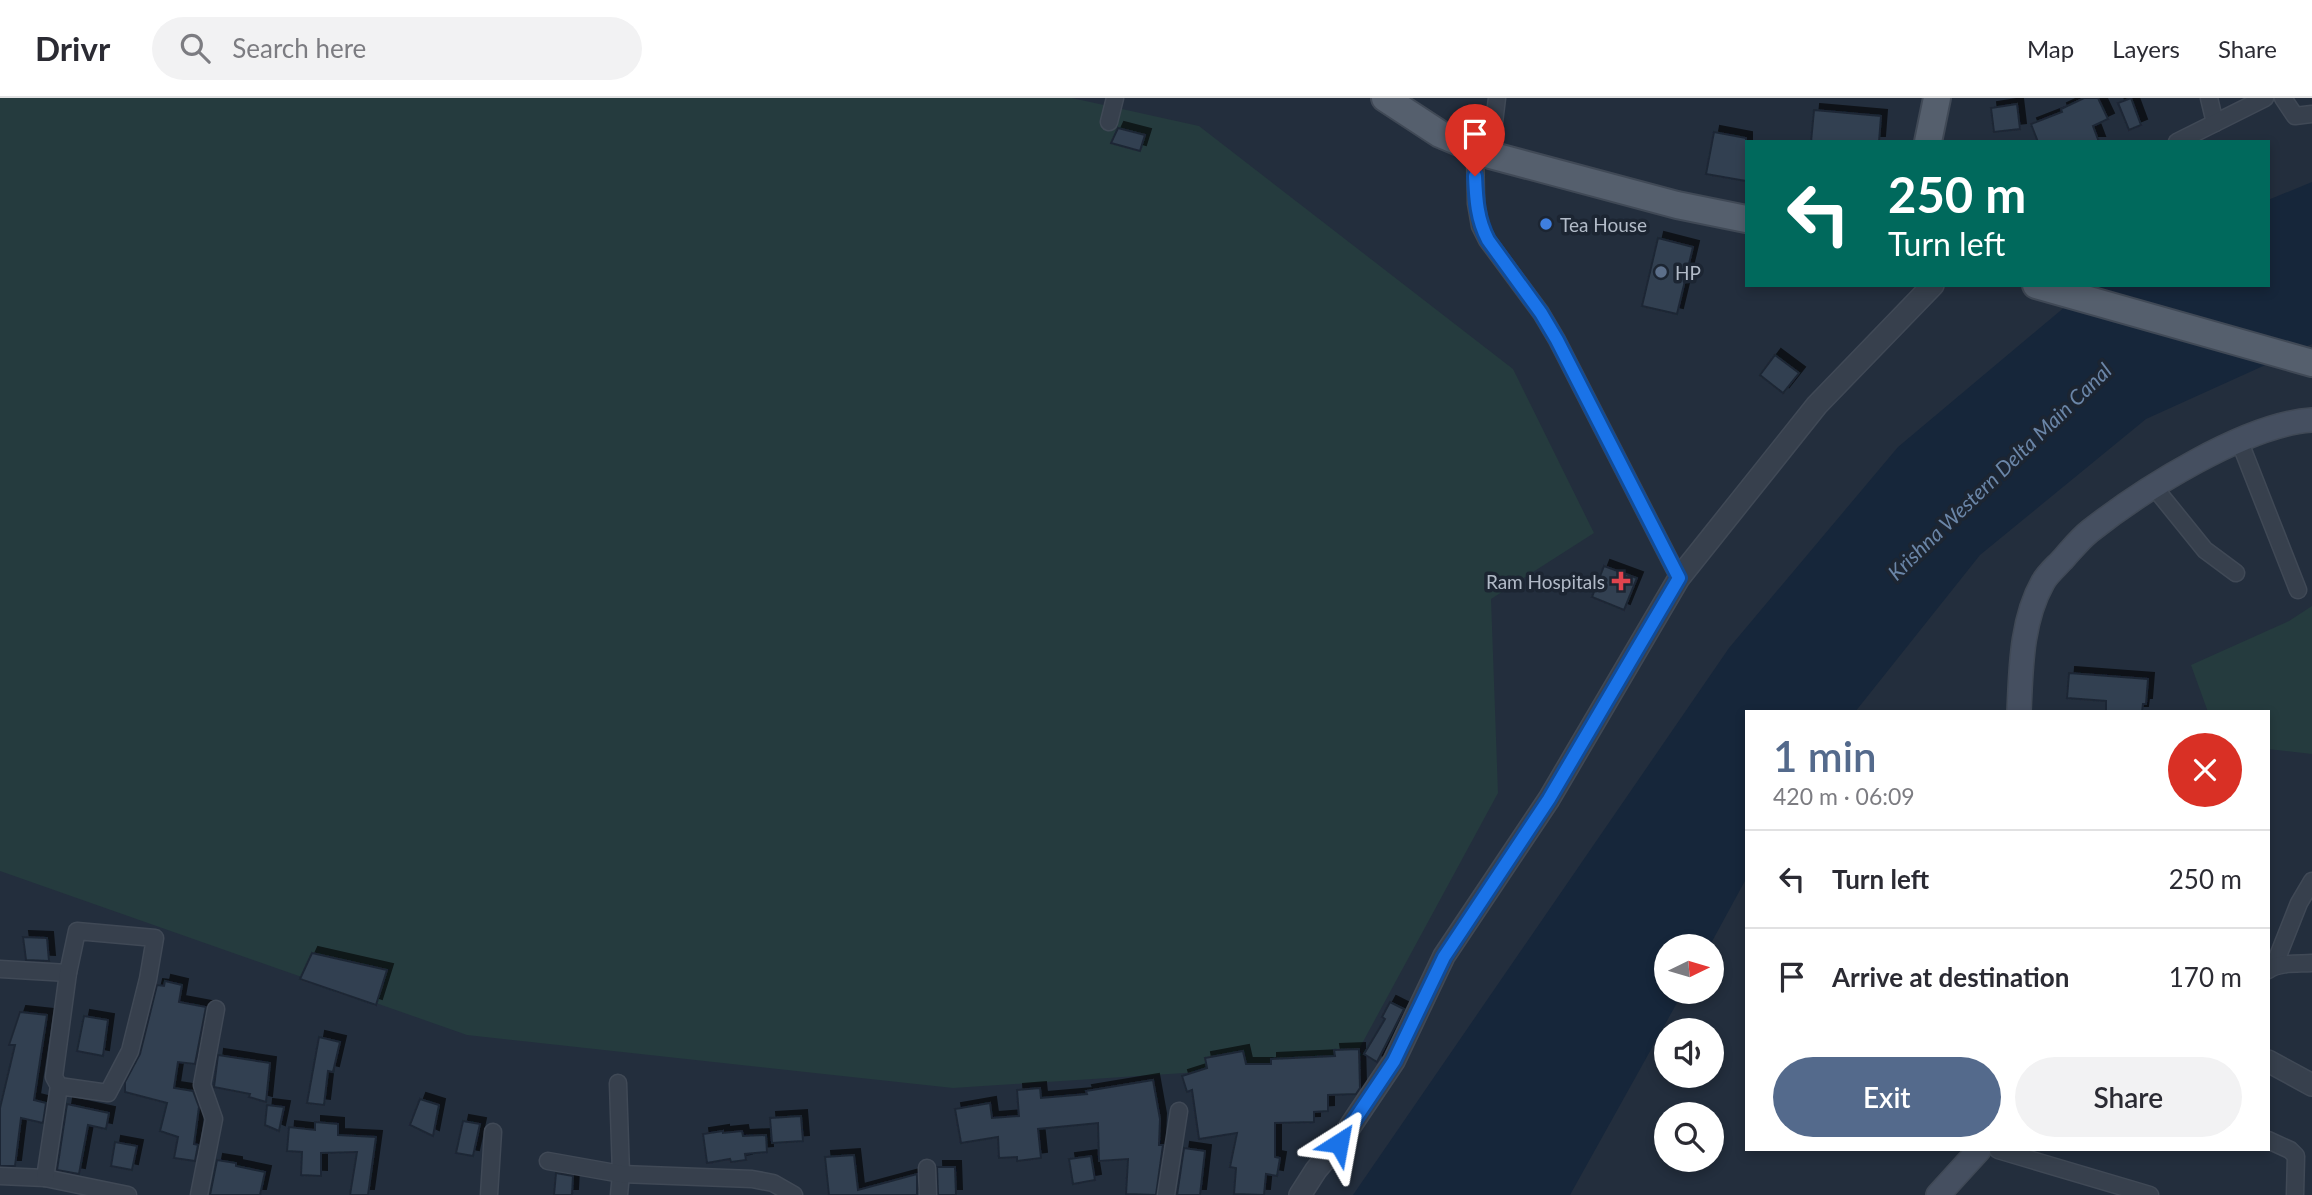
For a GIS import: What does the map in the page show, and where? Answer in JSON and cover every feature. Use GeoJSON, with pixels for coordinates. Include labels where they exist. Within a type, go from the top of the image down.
{"type":"FeatureCollection","features":[{"type":"Feature","properties":{"kind":"main road"},"geometry":{"type":"LineString","coordinates":[[1385,98],[1440,134],[1482,152],[1677,205],[1745,219]]}},
{"type":"Feature","properties":{"kind":"main road"},"geometry":{"type":"LineString","coordinates":[[1928,140],[1937,98]]}},
{"type":"Feature","properties":{"kind":"main road"},"geometry":{"type":"LineString","coordinates":[[2045,287],[2312,363]]}},
{"type":"Feature","properties":{"kind":"main road"},"geometry":{"type":"LineString","coordinates":[[2019,710],[2025,634],[2032,608],[2043,580],[2088,533],[2193,463],[2239,440],[2297,421],[2312,420]]}},
{"type":"Feature","properties":{"kind":"main road"},"geometry":{"type":"LineString","coordinates":[[1938,1195],[1978,1151]]}},
{"type":"Feature","properties":{"kind":"street"},"geometry":{"type":"LineString","coordinates":[[1109,122],[1115,98]]}},
{"type":"Feature","properties":{"kind":"street"},"geometry":{"type":"LineString","coordinates":[[1497,98],[1482,152],[1476,203],[1480,226],[1557,340],[1679,578]]}},
{"type":"Feature","properties":{"kind":"street"},"geometry":{"type":"LineString","coordinates":[[2209,98],[2210,131]]}},
{"type":"Feature","properties":{"kind":"street"},"geometry":{"type":"LineString","coordinates":[[2183,140],[2210,131],[2265,98]]}},
{"type":"Feature","properties":{"kind":"street"},"geometry":{"type":"LineString","coordinates":[[2283,98],[2295,116],[2312,114]]}},
{"type":"Feature","properties":{"kind":"street"},"geometry":{"type":"LineString","coordinates":[[1300,1195],[1394,1061],[1444,957],[1549,799],[1679,578],[1817,405],[1931,287]]}},
{"type":"Feature","properties":{"kind":"street"},"geometry":{"type":"LineString","coordinates":[[2239,440],[2298,590]]}},
{"type":"Feature","properties":{"kind":"street"},"geometry":{"type":"LineString","coordinates":[[2154,487],[2205,550],[2236,573]]}},
{"type":"Feature","properties":{"kind":"street"},"geometry":{"type":"LineString","coordinates":[[2271,968],[2312,881]]}},
{"type":"Feature","properties":{"kind":"street"},"geometry":{"type":"LineString","coordinates":[[45,1178],[59,1086],[54,1077],[68,974],[77,931],[155,938],[130,1051],[108,1093],[59,1086]]}},
{"type":"Feature","properties":{"kind":"street"},"geometry":{"type":"LineString","coordinates":[[2271,968],[2312,963]]}},
{"type":"Feature","properties":{"kind":"street"},"geometry":{"type":"LineString","coordinates":[[0,969],[68,974]]}},
{"type":"Feature","properties":{"kind":"street"},"geometry":{"type":"LineString","coordinates":[[199,1195],[214,1119],[202,1085],[216,1009]]}},
{"type":"Feature","properties":{"kind":"street"},"geometry":{"type":"LineString","coordinates":[[2270,1062],[2312,1085]]}},
{"type":"Feature","properties":{"kind":"street"},"geometry":{"type":"LineString","coordinates":[[618,1083],[621,1174],[619,1195]]}},
{"type":"Feature","properties":{"kind":"street"},"geometry":{"type":"LineString","coordinates":[[1166,1195],[1179,1111]]}},
{"type":"Feature","properties":{"kind":"street"},"geometry":{"type":"LineString","coordinates":[[489,1195],[494,1132]]}},
{"type":"Feature","properties":{"kind":"street"},"geometry":{"type":"LineString","coordinates":[[2270,1141],[2290,1150],[2296,1156],[2295,1195]]}},
{"type":"Feature","properties":{"kind":"street"},"geometry":{"type":"LineString","coordinates":[[2001,1151],[2150,1195]]}},
{"type":"Feature","properties":{"kind":"street"},"geometry":{"type":"LineString","coordinates":[[548,1161],[621,1174],[752,1179],[773,1183],[794,1195]]}},
{"type":"Feature","properties":{"kind":"street"},"geometry":{"type":"LineString","coordinates":[[928,1168],[928,1195]]}},
{"type":"Feature","properties":{"kind":"street"},"geometry":{"type":"LineString","coordinates":[[0,1176],[45,1178],[128,1195]]}},
{"type":"Feature","properties":{"kind":"green space"},"geometry":{"type":"Polygon","coordinates":[[[0,98],[1072,98],[1199,126],[1513,369],[1594,533],[1491,599],[1498,793],[1352,1062],[953,1088],[467,1035],[0,871],[0,98]]]}},
{"type":"Feature","properties":{"kind":"green space"},"geometry":{"type":"Polygon","coordinates":[[[2312,606],[2312,754],[2270,749],[2270,710],[2207,710],[2191,665],[2289,621],[2312,606]]]}},
{"type":"Feature","properties":{"kind":"water","name":"Krishna Western Delta Main Canal"},"geometry":{"type":"Polygon","coordinates":[[[2312,182],[2312,344],[2146,419],[1980,555],[1857,710],[1745,710],[1745,881],[1716,934],[1654,934],[1654,1004],[1676,1004],[1669,1018],[1654,1018],[1654,1044],[1570,1195],[1353,1195],[1729,648],[1898,447],[2089,287],[2270,287],[2270,199],[2312,182]]]}},
{"type":"Feature","properties":{"kind":"building"},"geometry":{"type":"Polygon","coordinates":[[[2084,98],[2098,98],[2108,119],[2093,126],[2098,140],[2037,140],[2031,124],[2062,112],[2061,109],[2084,98]]]}},
{"type":"Feature","properties":{"kind":"building"},"geometry":{"type":"Polygon","coordinates":[[[2131,98],[2141,125],[2129,130],[2118,103],[2131,98]]]}},
{"type":"Feature","properties":{"kind":"building"},"geometry":{"type":"Polygon","coordinates":[[[2017,104],[2020,129],[1994,132],[1991,108],[2017,104]]]}},
{"type":"Feature","properties":{"kind":"building"},"geometry":{"type":"Polygon","coordinates":[[[1814,110],[1881,116],[1879,140],[1811,140],[1814,110]]]}},
{"type":"Feature","properties":{"kind":"building"},"geometry":{"type":"Polygon","coordinates":[[[1118,128],[1145,135],[1140,151],[1111,143],[1118,128]]]}},
{"type":"Feature","properties":{"kind":"building"},"geometry":{"type":"Polygon","coordinates":[[[1714,132],[1746,138],[1745,181],[1706,174],[1714,132]]]}},
{"type":"Feature","properties":{"kind":"building"},"geometry":{"type":"Polygon","coordinates":[[[1658,238],[1693,247],[1677,314],[1642,306],[1658,238]]]}},
{"type":"Feature","properties":{"kind":"building"},"geometry":{"type":"Polygon","coordinates":[[[1775,355],[1799,373],[1783,393],[1760,375],[1775,355]]]}},
{"type":"Feature","properties":{"kind":"building"},"geometry":{"type":"Polygon","coordinates":[[[1604,566],[1637,578],[1624,610],[1592,597],[1604,566]]]}},
{"type":"Feature","properties":{"kind":"building"},"geometry":{"type":"Polygon","coordinates":[[[2069,673],[2148,679],[2146,704],[2143,704],[2142,710],[2106,710],[2106,701],[2067,698],[2069,673]]]}},
{"type":"Feature","properties":{"kind":"building"},"geometry":{"type":"Polygon","coordinates":[[[23,937],[47,938],[49,961],[26,960],[23,937]]]}},
{"type":"Feature","properties":{"kind":"building"},"geometry":{"type":"Polygon","coordinates":[[[312,953],[387,970],[376,1005],[300,979],[312,953]]]}},
{"type":"Feature","properties":{"kind":"building"},"geometry":{"type":"Polygon","coordinates":[[[165,981],[182,985],[179,1002],[206,1007],[195,1064],[178,1062],[174,1088],[193,1091],[199,1107],[194,1144],[198,1145],[195,1161],[174,1158],[178,1137],[160,1131],[167,1103],[125,1092],[125,1082],[140,1054],[157,985],[164,986],[165,981]]]}},
{"type":"Feature","properties":{"kind":"building"},"geometry":{"type":"Polygon","coordinates":[[[1390,1002],[1404,1009],[1377,1062],[1364,1054],[1385,1019],[1382,1017],[1390,1002]]]}},
{"type":"Feature","properties":{"kind":"building"},"geometry":{"type":"Polygon","coordinates":[[[20,1012],[47,1015],[34,1100],[46,1103],[43,1123],[21,1118],[15,1166],[0,1166],[0,1108],[15,1045],[9,1045],[20,1012]]]}},
{"type":"Feature","properties":{"kind":"building"},"geometry":{"type":"Polygon","coordinates":[[[84,1016],[108,1020],[103,1056],[77,1051],[84,1016]]]}},
{"type":"Feature","properties":{"kind":"building"},"geometry":{"type":"Polygon","coordinates":[[[319,1037],[340,1042],[333,1072],[328,1071],[324,1105],[307,1103],[319,1037]]]}},
{"type":"Feature","properties":{"kind":"building"},"geometry":{"type":"Polygon","coordinates":[[[1359,1049],[1360,1088],[1356,1094],[1328,1095],[1328,1111],[1314,1112],[1314,1122],[1275,1123],[1275,1157],[1280,1158],[1277,1176],[1266,1174],[1264,1195],[1234,1194],[1236,1168],[1230,1167],[1237,1133],[1199,1139],[1192,1090],[1187,1092],[1182,1076],[1207,1068],[1205,1058],[1243,1051],[1246,1064],[1271,1064],[1271,1059],[1335,1056],[1334,1050],[1359,1049]]]}},
{"type":"Feature","properties":{"kind":"building"},"geometry":{"type":"Polygon","coordinates":[[[218,1055],[270,1063],[266,1102],[249,1097],[250,1094],[214,1087],[218,1055]]]}},
{"type":"Feature","properties":{"kind":"building"},"geometry":{"type":"Polygon","coordinates":[[[1153,1080],[1160,1119],[1159,1145],[1163,1145],[1156,1195],[1126,1194],[1128,1159],[1099,1161],[1098,1123],[1038,1129],[1041,1158],[1017,1161],[1017,1157],[999,1158],[998,1137],[961,1143],[955,1109],[990,1103],[992,1118],[1019,1116],[1017,1090],[1040,1088],[1041,1098],[1087,1094],[1086,1091],[1153,1080]]]}},
{"type":"Feature","properties":{"kind":"building"},"geometry":{"type":"Polygon","coordinates":[[[420,1099],[439,1105],[433,1136],[410,1125],[420,1099]]]}},
{"type":"Feature","properties":{"kind":"building"},"geometry":{"type":"Polygon","coordinates":[[[67,1104],[109,1113],[106,1129],[88,1125],[79,1174],[57,1170],[67,1104]]]}},
{"type":"Feature","properties":{"kind":"building"},"geometry":{"type":"Polygon","coordinates":[[[267,1105],[284,1107],[279,1131],[265,1125],[267,1105]]]}},
{"type":"Feature","properties":{"kind":"building"},"geometry":{"type":"Polygon","coordinates":[[[801,1116],[803,1141],[772,1143],[770,1118],[801,1116]]]}},
{"type":"Feature","properties":{"kind":"building"},"geometry":{"type":"Polygon","coordinates":[[[463,1121],[480,1124],[473,1156],[456,1153],[463,1121]]]}},
{"type":"Feature","properties":{"kind":"building"},"geometry":{"type":"Polygon","coordinates":[[[315,1122],[338,1124],[338,1135],[376,1137],[368,1195],[350,1195],[357,1152],[321,1153],[321,1176],[301,1175],[302,1152],[287,1151],[289,1127],[315,1130],[315,1122]]]}},
{"type":"Feature","properties":{"kind":"building"},"geometry":{"type":"Polygon","coordinates":[[[742,1131],[743,1136],[766,1135],[767,1152],[745,1154],[746,1160],[731,1162],[730,1159],[707,1163],[703,1134],[742,1131]]]}},
{"type":"Feature","properties":{"kind":"building"},"geometry":{"type":"Polygon","coordinates":[[[115,1142],[137,1146],[132,1170],[111,1166],[115,1142]]]}},
{"type":"Feature","properties":{"kind":"building"},"geometry":{"type":"Polygon","coordinates":[[[1184,1148],[1205,1151],[1200,1195],[1177,1195],[1184,1148]]]}},
{"type":"Feature","properties":{"kind":"building"},"geometry":{"type":"Polygon","coordinates":[[[854,1155],[858,1190],[917,1174],[917,1195],[829,1195],[825,1157],[854,1155]]]}},
{"type":"Feature","properties":{"kind":"building"},"geometry":{"type":"Polygon","coordinates":[[[1091,1156],[1095,1180],[1073,1184],[1069,1159],[1091,1156]]]}},
{"type":"Feature","properties":{"kind":"building"},"geometry":{"type":"Polygon","coordinates":[[[217,1160],[265,1172],[260,1195],[210,1195],[217,1160]]]}},
{"type":"Feature","properties":{"kind":"building"},"geometry":{"type":"Polygon","coordinates":[[[937,1167],[955,1167],[956,1195],[938,1195],[937,1167]]]}},
{"type":"Feature","properties":{"kind":"building"},"geometry":{"type":"Polygon","coordinates":[[[556,1173],[573,1176],[572,1195],[554,1195],[556,1173]]]}},
{"type":"Feature","properties":{"kind":"place","name":"Tea House"},"geometry":{"type":"Point","coordinates":[1546,224]}},
{"type":"Feature","properties":{"kind":"place","name":"HP"},"geometry":{"type":"Point","coordinates":[1661,272]}},
{"type":"Feature","properties":{"kind":"place","name":"Ram Hospitals"},"geometry":{"type":"Point","coordinates":[1621,581]}},
{"type":"Feature","properties":{"kind":"route"},"geometry":{"type":"LineString","coordinates":[[1339,1143],[1394,1061],[1444,957],[1549,799],[1679,578],[1557,340],[1480,226],[1475,176]]}}]}
